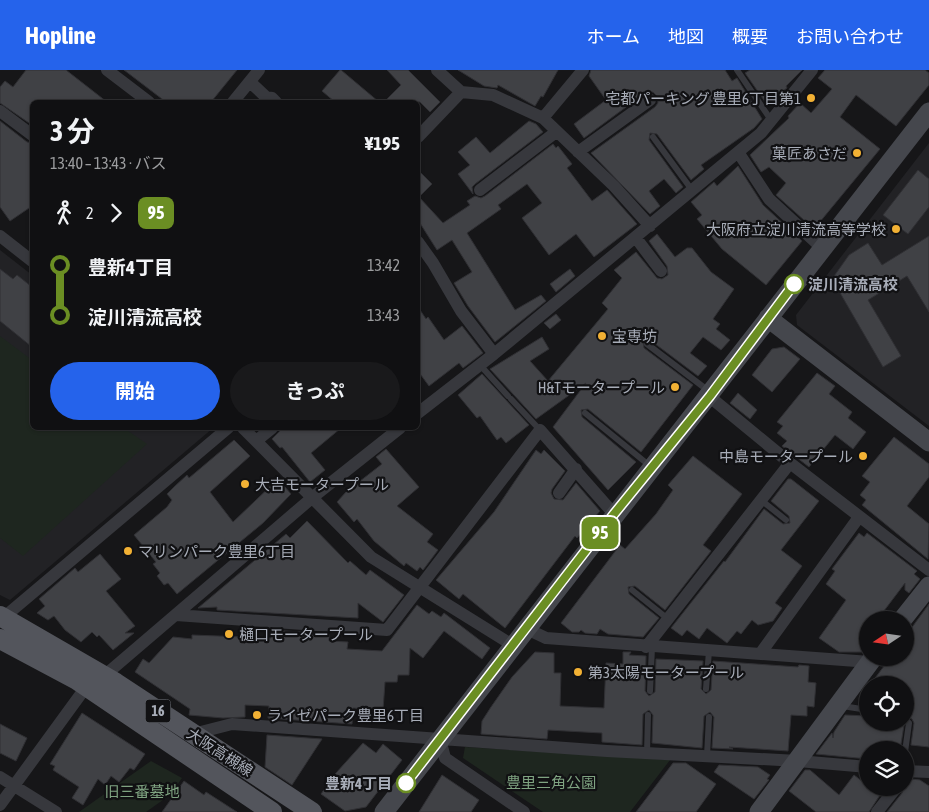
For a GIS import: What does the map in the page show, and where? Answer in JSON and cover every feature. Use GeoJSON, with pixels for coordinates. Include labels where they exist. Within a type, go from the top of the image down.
{"type":"FeatureCollection","features":[{"type":"Feature","properties":{"kind":"main road","name":"大阪高槻線"},"geometry":{"type":"LineString","coordinates":[[1,617],[104,676],[312,812]]}},
{"type":"Feature","properties":{"kind":"main road","name":"大阪高槻線"},"geometry":{"type":"LineString","coordinates":[[0,639],[86,687],[272,812]]}},
{"type":"Feature","properties":{"kind":"street"},"geometry":{"type":"LineString","coordinates":[[107,70],[146,100]]}},
{"type":"Feature","properties":{"kind":"street"},"geometry":{"type":"LineString","coordinates":[[235,100],[259,70]]}},
{"type":"Feature","properties":{"kind":"street"},"geometry":{"type":"LineString","coordinates":[[437,70],[461,92],[493,95],[543,118],[650,226]]}},
{"type":"Feature","properties":{"kind":"street"},"geometry":{"type":"LineString","coordinates":[[543,118],[583,70]]}},
{"type":"Feature","properties":{"kind":"street"},"geometry":{"type":"LineString","coordinates":[[420,411],[494,354],[761,133],[812,70]]}},
{"type":"Feature","properties":{"kind":"street"},"geometry":{"type":"LineString","coordinates":[[250,82],[266,97],[274,100]]}},
{"type":"Feature","properties":{"kind":"street"},"geometry":{"type":"LineString","coordinates":[[420,135],[461,92]]}},
{"type":"Feature","properties":{"kind":"street"},"geometry":{"type":"LineString","coordinates":[[578,152],[650,100]]}},
{"type":"Feature","properties":{"kind":"street"},"geometry":{"type":"LineString","coordinates":[[0,111],[30,134]]}},
{"type":"Feature","properties":{"kind":"street"},"geometry":{"type":"LineString","coordinates":[[384,812],[614,514],[711,395],[768,318],[929,112]]}},
{"type":"Feature","properties":{"kind":"street"},"geometry":{"type":"LineString","coordinates":[[480,190],[556,132]]}},
{"type":"Feature","properties":{"kind":"street"},"geometry":{"type":"LineString","coordinates":[[738,152],[769,199],[822,248]]}},
{"type":"Feature","properties":{"kind":"street"},"geometry":{"type":"LineString","coordinates":[[0,236],[30,259]]}},
{"type":"Feature","properties":{"kind":"street"},"geometry":{"type":"LineString","coordinates":[[636,238],[661,270]]}},
{"type":"Feature","properties":{"kind":"street"},"geometry":{"type":"LineString","coordinates":[[420,245],[461,311],[494,354]]}},
{"type":"Feature","properties":{"kind":"street"},"geometry":{"type":"LineString","coordinates":[[768,318],[929,442]]}},
{"type":"Feature","properties":{"kind":"street"},"geometry":{"type":"LineString","coordinates":[[711,395],[790,463],[929,570]]}},
{"type":"Feature","properties":{"kind":"street"},"geometry":{"type":"LineString","coordinates":[[1,617],[226,430]]}},
{"type":"Feature","properties":{"kind":"street"},"geometry":{"type":"LineString","coordinates":[[245,430],[371,557],[514,646]]}},
{"type":"Feature","properties":{"kind":"street"},"geometry":{"type":"LineString","coordinates":[[256,440],[269,430]]}},
{"type":"Feature","properties":{"kind":"street"},"geometry":{"type":"LineString","coordinates":[[0,805],[86,687],[104,676],[313,497],[397,430]]}},
{"type":"Feature","properties":{"kind":"street"},"geometry":{"type":"LineString","coordinates":[[176,615],[387,630],[540,430],[614,514]]}},
{"type":"Feature","properties":{"kind":"street"},"geometry":{"type":"LineString","coordinates":[[649,647],[668,619],[790,463]]}},
{"type":"Feature","properties":{"kind":"street"},"geometry":{"type":"LineString","coordinates":[[559,493],[576,469]]}},
{"type":"Feature","properties":{"kind":"street"},"geometry":{"type":"LineString","coordinates":[[760,654],[859,517]]}},
{"type":"Feature","properties":{"kind":"street"},"geometry":{"type":"LineString","coordinates":[[909,611],[929,586]]}},
{"type":"Feature","properties":{"kind":"street"},"geometry":{"type":"LineString","coordinates":[[527,629],[546,638],[649,647],[859,659]]}},
{"type":"Feature","properties":{"kind":"street"},"geometry":{"type":"LineString","coordinates":[[758,812],[798,761],[867,666]]}},
{"type":"Feature","properties":{"kind":"street"},"geometry":{"type":"LineString","coordinates":[[193,734],[232,724],[859,766]]}},
{"type":"Feature","properties":{"kind":"street"},"geometry":{"type":"LineString","coordinates":[[440,739],[445,758],[524,812]]}},
{"type":"Feature","properties":{"kind":"street"},"geometry":{"type":"LineString","coordinates":[[914,772],[929,772]]}},
{"type":"Feature","properties":{"kind":"street"},"geometry":{"type":"LineString","coordinates":[[0,777],[56,812]]}},
{"type":"Feature","properties":{"kind":"street"},"geometry":{"type":"LineString","coordinates":[[878,812],[890,796]]}},
{"type":"Feature","properties":{"kind":"lane"},"geometry":{"type":"LineString","coordinates":[[737,70],[771,120]]}},
{"type":"Feature","properties":{"kind":"lane"},"geometry":{"type":"LineString","coordinates":[[653,137],[692,190]]}},
{"type":"Feature","properties":{"kind":"lane"},"geometry":{"type":"LineString","coordinates":[[647,344],[711,395]]}},
{"type":"Feature","properties":{"kind":"lane"},"geometry":{"type":"LineString","coordinates":[[480,365],[540,430]]}},
{"type":"Feature","properties":{"kind":"lane"},"geometry":{"type":"LineString","coordinates":[[585,413],[652,468]]}},
{"type":"Feature","properties":{"kind":"lane"},"geometry":{"type":"LineString","coordinates":[[761,500],[786,520]]}},
{"type":"Feature","properties":{"kind":"lane"},"geometry":{"type":"LineString","coordinates":[[632,590],[668,619]]}},
{"type":"Feature","properties":{"kind":"lane"},"geometry":{"type":"LineString","coordinates":[[649,647],[650,691]]}},
{"type":"Feature","properties":{"kind":"lane"},"geometry":{"type":"LineString","coordinates":[[706,689],[708,651]]}},
{"type":"Feature","properties":{"kind":"lane"},"geometry":{"type":"LineString","coordinates":[[838,706],[859,709]]}},
{"type":"Feature","properties":{"kind":"lane"},"geometry":{"type":"LineString","coordinates":[[646,753],[648,715]]}},
{"type":"Feature","properties":{"kind":"lane"},"geometry":{"type":"LineString","coordinates":[[707,756],[709,717]]}},
{"type":"Feature","properties":{"kind":"shaded area","name":"大阪府立淀川清流高等学校"},"geometry":{"type":"Polygon","coordinates":[[[929,143],[929,426],[797,325],[796,315],[929,143]]]}},
{"type":"Feature","properties":{"kind":"shaded area"},"geometry":{"type":"Polygon","coordinates":[[[0,250],[30,273],[30,430],[211,430],[10,600],[0,595],[0,250]]]}},
{"type":"Feature","properties":{"kind":"green space"},"geometry":{"type":"Polygon","coordinates":[[[0,336],[30,358],[30,430],[127,430],[147,444],[23,556],[0,538],[0,336]]]}},
{"type":"Feature","properties":{"kind":"green space","name":"豊里三角公園"},"geometry":{"type":"Polygon","coordinates":[[[465,747],[670,760],[630,812],[543,812],[463,758],[465,747]]]}},
{"type":"Feature","properties":{"kind":"green space","name":"旧三番墓地"},"geometry":{"type":"Polygon","coordinates":[[[151,761],[182,778],[170,795],[146,812],[79,812],[151,761]]]}},
{"type":"Feature","properties":{"kind":"building"},"geometry":{"type":"Polygon","coordinates":[[[26,70],[66,70],[104,100],[30,100],[30,124],[0,103],[0,87],[5,81],[13,87],[26,70]]]}},
{"type":"Feature","properties":{"kind":"building"},"geometry":{"type":"Polygon","coordinates":[[[124,70],[237,70],[213,100],[163,100],[124,70]]]}},
{"type":"Feature","properties":{"kind":"building"},"geometry":{"type":"Polygon","coordinates":[[[341,70],[377,100],[333,100],[322,91],[341,70]]]}},
{"type":"Feature","properties":{"kind":"building"},"geometry":{"type":"Polygon","coordinates":[[[387,70],[408,70],[440,102],[430,112],[420,100],[386,100],[401,85],[387,70]]]}},
{"type":"Feature","properties":{"kind":"building"},"geometry":{"type":"Polygon","coordinates":[[[458,70],[558,70],[543,97],[541,96],[535,106],[498,85],[497,88],[484,86],[458,70]]]}},
{"type":"Feature","properties":{"kind":"building"},"geometry":{"type":"Polygon","coordinates":[[[591,70],[725,70],[732,81],[737,78],[762,119],[754,128],[701,165],[704,169],[691,180],[657,134],[650,133],[649,140],[683,187],[676,193],[664,179],[649,191],[660,206],[650,214],[591,153],[655,107],[658,103],[657,96],[653,92],[645,93],[584,138],[574,124],[606,100],[589,76],[591,70]]]}},
{"type":"Feature","properties":{"kind":"building"},"geometry":{"type":"Polygon","coordinates":[[[750,70],[802,70],[786,86],[787,88],[766,103],[745,73],[750,70]]]}},
{"type":"Feature","properties":{"kind":"building"},"geometry":{"type":"Polygon","coordinates":[[[825,70],[925,70],[929,73],[929,85],[896,126],[856,95],[840,117],[880,149],[814,229],[776,195],[786,183],[769,167],[761,172],[750,155],[789,118],[788,116],[800,103],[811,113],[832,89],[818,78],[825,70]]]}},
{"type":"Feature","properties":{"kind":"building"},"geometry":{"type":"Polygon","coordinates":[[[0,121],[30,143],[30,207],[10,221],[0,207],[0,121]]]}},
{"type":"Feature","properties":{"kind":"building"},"geometry":{"type":"Polygon","coordinates":[[[529,121],[536,124],[543,132],[475,184],[472,187],[473,194],[458,174],[470,165],[458,152],[476,137],[490,153],[529,121]]]}},
{"type":"Feature","properties":{"kind":"building"},"geometry":{"type":"Polygon","coordinates":[[[553,144],[556,148],[558,146],[572,164],[567,168],[592,201],[607,190],[637,224],[594,257],[576,234],[549,255],[522,218],[542,203],[527,184],[498,205],[501,209],[467,233],[515,310],[541,295],[546,301],[495,342],[468,306],[454,283],[472,272],[452,240],[437,250],[420,223],[420,198],[443,223],[470,205],[467,201],[475,196],[481,198],[553,144]]]}},
{"type":"Feature","properties":{"kind":"building"},"geometry":{"type":"Polygon","coordinates":[[[738,166],[763,205],[802,241],[766,285],[722,249],[697,219],[702,215],[691,202],[714,182],[717,186],[738,166]]]}},
{"type":"Feature","properties":{"kind":"building"},"geometry":{"type":"Polygon","coordinates":[[[918,170],[929,179],[929,207],[908,234],[883,215],[918,170]]]}},
{"type":"Feature","properties":{"kind":"building"},"geometry":{"type":"Polygon","coordinates":[[[420,172],[432,184],[420,196],[420,172]]]}},
{"type":"Feature","properties":{"kind":"building"},"geometry":{"type":"Polygon","coordinates":[[[657,234],[675,257],[687,248],[692,248],[711,272],[734,289],[713,319],[720,324],[716,329],[730,340],[721,350],[703,337],[690,353],[707,366],[698,376],[650,340],[643,341],[644,348],[693,385],[641,452],[588,409],[581,410],[582,417],[636,462],[608,490],[553,427],[586,383],[536,419],[490,369],[542,337],[549,349],[530,361],[548,381],[608,309],[602,303],[622,278],[614,270],[636,252],[657,278],[662,279],[668,275],[667,266],[649,241],[657,234]]]}},
{"type":"Feature","properties":{"kind":"building"},"geometry":{"type":"Polygon","coordinates":[[[929,236],[929,312],[907,276],[868,300],[901,356],[883,367],[832,279],[849,255],[868,243],[882,265],[929,236]]]}},
{"type":"Feature","properties":{"kind":"building"},"geometry":{"type":"Polygon","coordinates":[[[0,269],[13,279],[17,275],[30,285],[30,345],[0,321],[0,269]]]}},
{"type":"Feature","properties":{"kind":"building"},"geometry":{"type":"Polygon","coordinates":[[[570,269],[575,276],[556,292],[550,284],[570,269]]]}},
{"type":"Feature","properties":{"kind":"building"},"geometry":{"type":"Polygon","coordinates":[[[420,310],[426,319],[428,317],[444,340],[462,326],[483,353],[463,368],[459,363],[429,386],[420,374],[420,310]]]}},
{"type":"Feature","properties":{"kind":"building"},"geometry":{"type":"Polygon","coordinates":[[[556,314],[561,320],[550,329],[544,323],[556,314]]]}},
{"type":"Feature","properties":{"kind":"building"},"geometry":{"type":"Polygon","coordinates":[[[784,347],[800,359],[772,392],[752,375],[772,349],[784,347]]]}},
{"type":"Feature","properties":{"kind":"building"},"geometry":{"type":"Polygon","coordinates":[[[817,373],[835,386],[829,394],[852,412],[848,418],[866,432],[853,449],[835,435],[809,467],[782,446],[787,441],[777,433],[783,426],[777,422],[817,373]]]}},
{"type":"Feature","properties":{"kind":"building"},"geometry":{"type":"Polygon","coordinates":[[[482,374],[529,425],[506,443],[501,437],[497,440],[480,416],[477,418],[458,395],[482,374]]]}},
{"type":"Feature","properties":{"kind":"building"},"geometry":{"type":"Polygon","coordinates":[[[738,393],[757,410],[750,419],[730,403],[738,393]]]}},
{"type":"Feature","properties":{"kind":"building"},"geometry":{"type":"Polygon","coordinates":[[[281,430],[339,430],[311,453],[325,470],[310,482],[282,447],[280,448],[272,439],[281,430]]]}},
{"type":"Feature","properties":{"kind":"building"},"geometry":{"type":"Polygon","coordinates":[[[894,437],[929,464],[929,477],[907,506],[929,524],[928,559],[862,505],[866,500],[860,495],[870,482],[862,476],[894,437]]]}},
{"type":"Feature","properties":{"kind":"building"},"geometry":{"type":"Polygon","coordinates":[[[234,440],[250,456],[210,492],[233,522],[278,479],[291,494],[263,523],[177,594],[168,583],[164,585],[157,576],[160,573],[153,564],[156,562],[134,535],[167,507],[172,500],[167,494],[175,486],[187,475],[189,478],[234,440]]]}},
{"type":"Feature","properties":{"kind":"building"},"geometry":{"type":"Polygon","coordinates":[[[386,449],[419,487],[397,506],[433,534],[427,542],[438,550],[423,570],[420,567],[417,571],[406,563],[404,566],[374,541],[357,519],[354,522],[337,502],[346,492],[382,464],[376,457],[386,449]]]}},
{"type":"Feature","properties":{"kind":"building"},"geometry":{"type":"Polygon","coordinates":[[[536,450],[541,454],[544,450],[565,471],[552,489],[551,493],[554,499],[563,500],[576,483],[600,511],[577,538],[575,536],[505,628],[463,594],[459,599],[436,580],[494,512],[536,450]]]}},
{"type":"Feature","properties":{"kind":"building"},"geometry":{"type":"Polygon","coordinates":[[[693,456],[742,494],[703,545],[711,551],[665,610],[635,586],[628,587],[629,594],[659,618],[643,637],[608,634],[600,629],[597,634],[585,633],[581,630],[579,632],[572,632],[561,623],[620,545],[625,549],[656,514],[673,490],[668,485],[693,456]]]}},
{"type":"Feature","properties":{"kind":"building"},"geometry":{"type":"Polygon","coordinates":[[[788,479],[791,479],[819,501],[781,550],[802,566],[775,603],[782,608],[773,621],[758,625],[752,620],[741,634],[737,631],[727,643],[707,628],[699,639],[687,630],[682,636],[671,628],[725,562],[764,509],[783,524],[790,523],[789,516],[771,501],[788,479]]]}},
{"type":"Feature","properties":{"kind":"building"},"geometry":{"type":"Polygon","coordinates":[[[307,521],[348,563],[350,561],[366,575],[370,570],[404,595],[383,622],[358,603],[358,618],[217,610],[217,607],[198,608],[286,534],[290,538],[307,521]]]}},
{"type":"Feature","properties":{"kind":"building"},"geometry":{"type":"Polygon","coordinates":[[[859,533],[864,537],[867,533],[917,571],[914,574],[920,579],[909,593],[905,590],[905,583],[884,611],[859,611],[859,652],[839,652],[819,638],[846,600],[826,584],[835,571],[832,569],[859,533]]]}},
{"type":"Feature","properties":{"kind":"building"},"geometry":{"type":"Polygon","coordinates":[[[100,554],[121,579],[106,591],[135,626],[125,633],[134,633],[113,650],[99,635],[97,637],[92,632],[81,642],[65,630],[54,616],[48,620],[37,613],[45,606],[39,599],[75,568],[78,572],[100,554]]]}},
{"type":"Feature","properties":{"kind":"building"},"geometry":{"type":"Polygon","coordinates":[[[929,604],[929,747],[914,745],[914,741],[912,741],[914,731],[914,676],[877,676],[884,666],[914,666],[914,625],[929,604]]]}},
{"type":"Feature","properties":{"kind":"building"},"geometry":{"type":"Polygon","coordinates":[[[417,605],[429,614],[432,611],[441,617],[444,613],[490,648],[482,659],[444,631],[423,658],[410,648],[409,675],[398,675],[397,682],[385,682],[383,710],[353,708],[352,724],[268,718],[269,706],[245,705],[245,717],[223,718],[189,715],[190,709],[135,672],[143,659],[149,663],[173,637],[192,639],[192,635],[271,638],[271,630],[329,634],[329,641],[348,642],[347,649],[382,651],[417,605]]]}},
{"type":"Feature","properties":{"kind":"building"},"geometry":{"type":"Polygon","coordinates":[[[535,652],[554,653],[554,673],[561,673],[560,706],[604,708],[606,663],[623,664],[623,652],[631,652],[629,655],[646,656],[645,691],[649,696],[655,692],[656,659],[703,661],[701,689],[706,694],[711,690],[713,661],[798,667],[799,665],[809,666],[808,682],[816,683],[814,707],[807,706],[807,716],[791,715],[788,751],[729,747],[733,749],[712,748],[714,717],[710,712],[704,716],[702,748],[652,743],[653,715],[649,710],[643,714],[642,745],[602,742],[602,733],[548,730],[547,739],[481,734],[482,721],[491,707],[512,677],[535,652]]]}},
{"type":"Feature","properties":{"kind":"building"},"geometry":{"type":"Polygon","coordinates":[[[82,713],[145,754],[134,770],[130,768],[119,782],[111,776],[105,785],[98,779],[83,805],[72,798],[79,787],[53,770],[55,766],[50,764],[82,713]]]}},
{"type":"Feature","properties":{"kind":"building"},"geometry":{"type":"Polygon","coordinates":[[[845,715],[859,716],[859,731],[903,731],[901,741],[859,741],[859,758],[816,754],[832,733],[833,738],[834,732],[845,715]]]}},
{"type":"Feature","properties":{"kind":"building"},"geometry":{"type":"Polygon","coordinates":[[[0,724],[27,738],[16,761],[0,753],[0,724]]]}},
{"type":"Feature","properties":{"kind":"building"},"geometry":{"type":"Polygon","coordinates":[[[267,735],[322,739],[292,785],[265,767],[267,735]]]}},
{"type":"Feature","properties":{"kind":"building"},"geometry":{"type":"Polygon","coordinates":[[[363,743],[376,753],[383,744],[402,760],[366,807],[345,811],[321,794],[336,773],[363,743]]]}},
{"type":"Feature","properties":{"kind":"building"},"geometry":{"type":"Polygon","coordinates":[[[673,763],[686,763],[716,784],[696,812],[636,812],[673,763]]]}},
{"type":"Feature","properties":{"kind":"building"},"geometry":{"type":"Polygon","coordinates":[[[719,765],[758,767],[770,775],[767,779],[769,780],[754,799],[714,772],[719,765]]]}},
{"type":"Feature","properties":{"kind":"building"},"geometry":{"type":"Polygon","coordinates":[[[805,770],[810,770],[839,795],[854,775],[859,779],[859,796],[879,796],[869,812],[816,812],[789,791],[805,770]]]}},
{"type":"Feature","properties":{"kind":"building"},"geometry":{"type":"Polygon","coordinates":[[[442,775],[479,800],[471,812],[419,812],[442,775]]]}},
{"type":"Feature","properties":{"kind":"building"},"geometry":{"type":"Polygon","coordinates":[[[914,779],[920,780],[929,786],[929,812],[887,812],[900,796],[914,796],[914,779]]]}},
{"type":"Feature","properties":{"kind":"building"},"geometry":{"type":"Polygon","coordinates":[[[184,781],[204,795],[206,792],[237,812],[162,812],[184,781]]]}},
{"type":"Feature","properties":{"kind":"bus line","name":"95"},"geometry":{"type":"LineString","coordinates":[[406,783],[527,629],[614,514],[710,396],[794,284]]}},
{"type":"Feature","properties":{"kind":"place","name":"宅都パーキング 豊里6丁目第1"},"geometry":{"type":"Point","coordinates":[811,98]}},
{"type":"Feature","properties":{"kind":"place","name":"菓匠あさだ"},"geometry":{"type":"Point","coordinates":[857,153]}},
{"type":"Feature","properties":{"kind":"place","name":"大阪府立淀川清流高等学校"},"geometry":{"type":"Point","coordinates":[896,229]}},
{"type":"Feature","properties":{"kind":"place","name":"淀川清流高校"},"geometry":{"type":"Point","coordinates":[794,284]}},
{"type":"Feature","properties":{"kind":"place","name":"宝専坊"},"geometry":{"type":"Point","coordinates":[602,336]}},
{"type":"Feature","properties":{"kind":"place","name":"H&Tモータープール"},"geometry":{"type":"Point","coordinates":[675,387]}},
{"type":"Feature","properties":{"kind":"place","name":"中島モータープール"},"geometry":{"type":"Point","coordinates":[863,456]}},
{"type":"Feature","properties":{"kind":"place","name":"大吉モータープール"},"geometry":{"type":"Point","coordinates":[245,484]}},
{"type":"Feature","properties":{"kind":"place","name":"マリンパーク豊里6丁目"},"geometry":{"type":"Point","coordinates":[128,551]}},
{"type":"Feature","properties":{"kind":"place","name":"樋口モータープール"},"geometry":{"type":"Point","coordinates":[229,634]}},
{"type":"Feature","properties":{"kind":"place","name":"第3太陽モータープール"},"geometry":{"type":"Point","coordinates":[578,672]}},
{"type":"Feature","properties":{"kind":"place","name":"ライゼパーク豊里6丁目"},"geometry":{"type":"Point","coordinates":[257,715]}},
{"type":"Feature","properties":{"kind":"place","name":"豊新4丁目"},"geometry":{"type":"Point","coordinates":[406,783]}}]}
